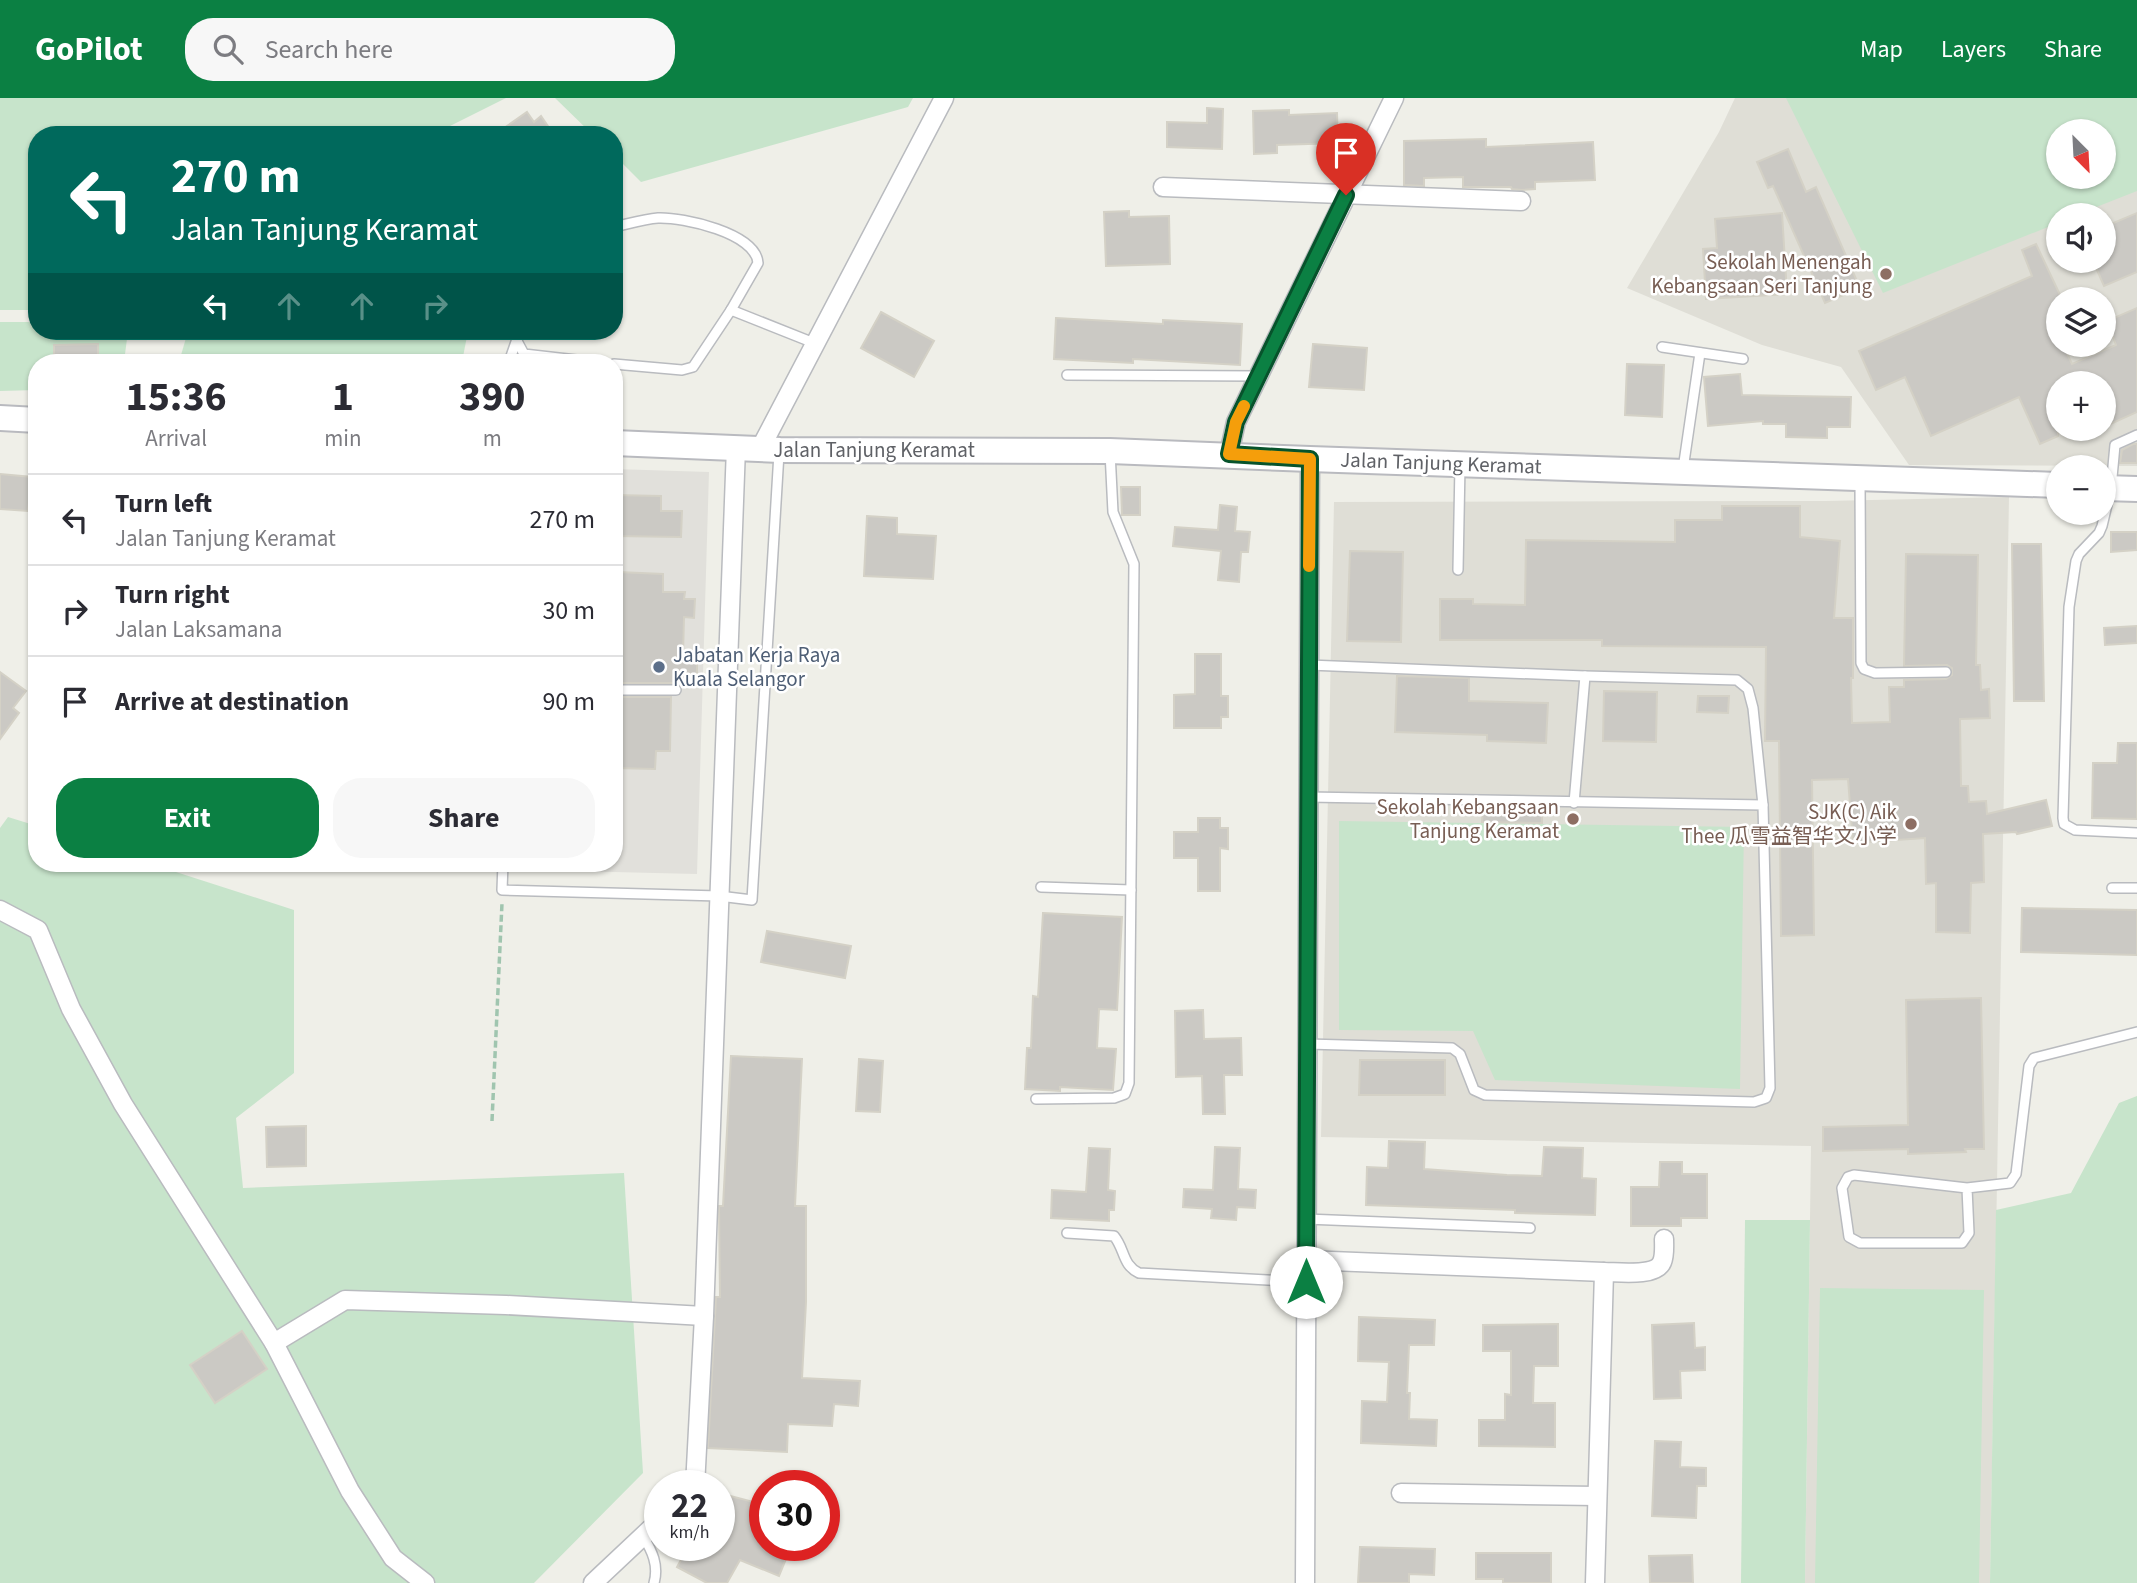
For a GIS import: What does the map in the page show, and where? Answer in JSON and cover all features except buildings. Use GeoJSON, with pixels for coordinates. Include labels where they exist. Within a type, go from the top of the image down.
{"type":"FeatureCollection","features":[{"type":"Feature","properties":{"kind":"street"},"geometry":{"type":"LineString","coordinates":[[696,1470],[719,896],[758,449],[944,98]]}},
{"type":"Feature","properties":{"kind":"street"},"geometry":{"type":"LineString","coordinates":[[1229,454],[1236,422],[1394,98]]}},
{"type":"Feature","properties":{"kind":"street"},"geometry":{"type":"LineString","coordinates":[[1163,187],[1521,201]]}},
{"type":"Feature","properties":{"kind":"street"},"geometry":{"type":"LineString","coordinates":[[0,418],[28,420]]}},
{"type":"Feature","properties":{"kind":"street","name":"Jalan Tanjung Keramat"},"geometry":{"type":"LineString","coordinates":[[623,443],[758,449],[1229,454],[2046,485]]}},
{"type":"Feature","properties":{"kind":"street"},"geometry":{"type":"LineString","coordinates":[[1305,1583],[1310,459]]}},
{"type":"Feature","properties":{"kind":"street"},"geometry":{"type":"LineString","coordinates":[[2116,488],[2137,489]]}},
{"type":"Feature","properties":{"kind":"street"},"geometry":{"type":"LineString","coordinates":[[0,911],[38,930],[71,1009],[123,1104],[274,1343],[350,1492],[393,1558],[425,1583]]}},
{"type":"Feature","properties":{"kind":"street"},"geometry":{"type":"LineString","coordinates":[[1306,1260],[1604,1272],[1654,1270],[1662,1262],[1664,1239]]}},
{"type":"Feature","properties":{"kind":"street"},"geometry":{"type":"LineString","coordinates":[[1595,1583],[1604,1272]]}},
{"type":"Feature","properties":{"kind":"street"},"geometry":{"type":"LineString","coordinates":[[274,1343],[345,1300],[506,1305],[704,1316]]}},
{"type":"Feature","properties":{"kind":"street"},"geometry":{"type":"LineString","coordinates":[[1401,1493],[1597,1496]]}},
{"type":"Feature","properties":{"kind":"street"},"geometry":{"type":"LineString","coordinates":[[593,1583],[643,1536]]}},
{"type":"Feature","properties":{"kind":"lane"},"geometry":{"type":"LineString","coordinates":[[623,225],[657,218],[702,223],[748,244],[758,255],[758,263],[731,310],[696,363],[688,370],[623,365]]}},
{"type":"Feature","properties":{"kind":"lane"},"geometry":{"type":"LineString","coordinates":[[731,310],[814,343]]}},
{"type":"Feature","properties":{"kind":"lane"},"geometry":{"type":"LineString","coordinates":[[1662,347],[1744,359]]}},
{"type":"Feature","properties":{"kind":"lane"},"geometry":{"type":"LineString","coordinates":[[1683,471],[1700,352]]}},
{"type":"Feature","properties":{"kind":"lane"},"geometry":{"type":"LineString","coordinates":[[1067,375],[1259,376]]}},
{"type":"Feature","properties":{"kind":"lane"},"geometry":{"type":"LineString","coordinates":[[2113,455],[2115,445],[2137,435]]}},
{"type":"Feature","properties":{"kind":"lane"},"geometry":{"type":"LineString","coordinates":[[503,872],[502,890],[719,896],[752,901],[758,449]]}},
{"type":"Feature","properties":{"kind":"lane"},"geometry":{"type":"LineString","coordinates":[[1036,1098],[1114,1098],[1120,1097],[1128,1089],[1134,564],[1113,512],[1110,451]]}},
{"type":"Feature","properties":{"kind":"lane"},"geometry":{"type":"LineString","coordinates":[[1458,570],[1460,463]]}},
{"type":"Feature","properties":{"kind":"lane"},"geometry":{"type":"LineString","coordinates":[[1860,478],[1861,663],[1869,672],[1875,673],[1946,672]]}},
{"type":"Feature","properties":{"kind":"lane"},"geometry":{"type":"LineString","coordinates":[[2100,525],[2099,533],[2079,554],[2076,561],[2069,607],[2063,818],[2068,828],[2075,830],[2137,833]]}},
{"type":"Feature","properties":{"kind":"lane"},"geometry":{"type":"LineString","coordinates":[[1307,1044],[1452,1048],[1460,1054],[1474,1090],[1485,1095],[1760,1102],[1769,1094],[1770,1088],[1763,805],[1753,708],[1748,689],[1737,680],[1309,665]]}},
{"type":"Feature","properties":{"kind":"lane"},"geometry":{"type":"LineString","coordinates":[[1574,803],[1585,676]]}},
{"type":"Feature","properties":{"kind":"lane"},"geometry":{"type":"LineString","coordinates":[[623,690],[676,691]]}},
{"type":"Feature","properties":{"kind":"lane"},"geometry":{"type":"LineString","coordinates":[[1308,797],[1763,805]]}},
{"type":"Feature","properties":{"kind":"lane"},"geometry":{"type":"LineString","coordinates":[[1041,887],[1131,890]]}},
{"type":"Feature","properties":{"kind":"lane"},"geometry":{"type":"LineString","coordinates":[[2112,888],[2137,888]]}},
{"type":"Feature","properties":{"kind":"lane"},"geometry":{"type":"LineString","coordinates":[[1967,1188],[1969,1233],[1962,1243],[1860,1242],[1849,1237],[1843,1188],[1848,1177],[1854,1175],[1967,1188],[2005,1184],[2014,1179],[2029,1066],[2034,1058],[2137,1032]]}},
{"type":"Feature","properties":{"kind":"lane"},"geometry":{"type":"LineString","coordinates":[[1306,1219],[1530,1228]]}},
{"type":"Feature","properties":{"kind":"lane"},"geometry":{"type":"LineString","coordinates":[[1067,1233],[1114,1236],[1119,1241],[1130,1269],[1139,1273],[1306,1282]]}},
{"type":"Feature","properties":{"kind":"lane"},"geometry":{"type":"LineString","coordinates":[[643,1536],[656,1562],[654,1583]]}},
{"type":"Feature","properties":{"kind":"path"},"geometry":{"type":"LineString","coordinates":[[492,1121],[502,890]]}},
{"type":"Feature","properties":{"kind":"shaded area","name":"Sekolah Menengah Kebangsaan Seri Tanjung"},"geometry":{"type":"Polygon","coordinates":[[[1735,98],[2137,98],[2137,466],[2116,466],[2116,455],[2046,455],[2046,466],[1909,465],[1841,367],[1762,345],[1627,288],[1719,132],[1735,98]]]}},
{"type":"Feature","properties":{"kind":"shaded area","name":"Jabatan Kerja Raya Kuala Selangor"},"geometry":{"type":"Polygon","coordinates":[[[623,469],[709,472],[697,874],[613,872],[623,872],[623,469]]]}},
{"type":"Feature","properties":{"kind":"shaded area","name":"Sekolah Kebangsaan Tanjung Keramat"},"geometry":{"type":"Polygon","coordinates":[[[2009,497],[1990,1583],[1805,1583],[1811,1146],[1321,1137],[1334,502],[1826,501],[2009,497]]]}},
{"type":"Feature","properties":{"kind":"green space"},"geometry":{"type":"Polygon","coordinates":[[[0,98],[506,98],[450,126],[28,126],[28,310],[0,310],[0,98]]]}},
{"type":"Feature","properties":{"kind":"green space"},"geometry":{"type":"Polygon","coordinates":[[[555,98],[913,98],[908,107],[641,182],[623,164],[623,126],[584,126],[555,98]]]}},
{"type":"Feature","properties":{"kind":"green space"},"geometry":{"type":"Polygon","coordinates":[[[1786,98],[2137,98],[2137,191],[2106,203],[2046,203],[2046,228],[1883,293],[1786,98]]]}},
{"type":"Feature","properties":{"kind":"green space"},"geometry":{"type":"Polygon","coordinates":[[[0,322],[28,322],[28,340],[127,340],[125,354],[28,354],[28,390],[0,391],[0,322]]]}},
{"type":"Feature","properties":{"kind":"green space"},"geometry":{"type":"Polygon","coordinates":[[[185,340],[466,340],[464,354],[181,354],[185,340]]]}},
{"type":"Feature","properties":{"kind":"green space"},"geometry":{"type":"Polygon","coordinates":[[[8,817],[28,823],[28,872],[176,872],[294,910],[294,1073],[236,1118],[243,1188],[624,1173],[643,1473],[534,1583],[0,1583],[0,828],[8,817]]]}},
{"type":"Feature","properties":{"kind":"green space"},"geometry":{"type":"Polygon","coordinates":[[[1339,821],[1744,827],[1740,1089],[1495,1080],[1473,1031],[1339,1030],[1339,821]]]}},
{"type":"Feature","properties":{"kind":"green space"},"geometry":{"type":"Polygon","coordinates":[[[2137,1096],[2137,1583],[1990,1583],[1996,1210],[2071,1193],[2119,1103],[2137,1096]]]}},
{"type":"Feature","properties":{"kind":"green space"},"geometry":{"type":"Polygon","coordinates":[[[1745,1220],[1810,1220],[1805,1583],[1741,1583],[1745,1220]]]}},
{"type":"Feature","properties":{"kind":"green space"},"geometry":{"type":"Polygon","coordinates":[[[1820,1288],[1984,1290],[1979,1583],[1815,1583],[1820,1288]]]}},
{"type":"Feature","properties":{"kind":"slow traffic"},"geometry":{"type":"LineString","coordinates":[[1244,406],[1236,422],[1229,454],[1310,459],[1309,566]]}},
{"type":"Feature","properties":{"kind":"place","name":"Sekolah Menengah Kebangsaan Seri Tanjung"},"geometry":{"type":"Point","coordinates":[1886,274]}},
{"type":"Feature","properties":{"kind":"place","name":"Jabatan Kerja Raya Kuala Selangor"},"geometry":{"type":"Point","coordinates":[659,667]}},
{"type":"Feature","properties":{"kind":"place","name":"Sekolah Kebangsaan Tanjung Keramat"},"geometry":{"type":"Point","coordinates":[1573,819]}},
{"type":"Feature","properties":{"kind":"place","name":"SJK(C) Aik Thee 瓜雪益智华文小学"},"geometry":{"type":"Point","coordinates":[1911,824]}},
{"type":"Feature","properties":{"kind":"route"},"geometry":{"type":"LineString","coordinates":[[1306,1282],[1310,459],[1229,454],[1236,422],[1346,195]]}}]}
